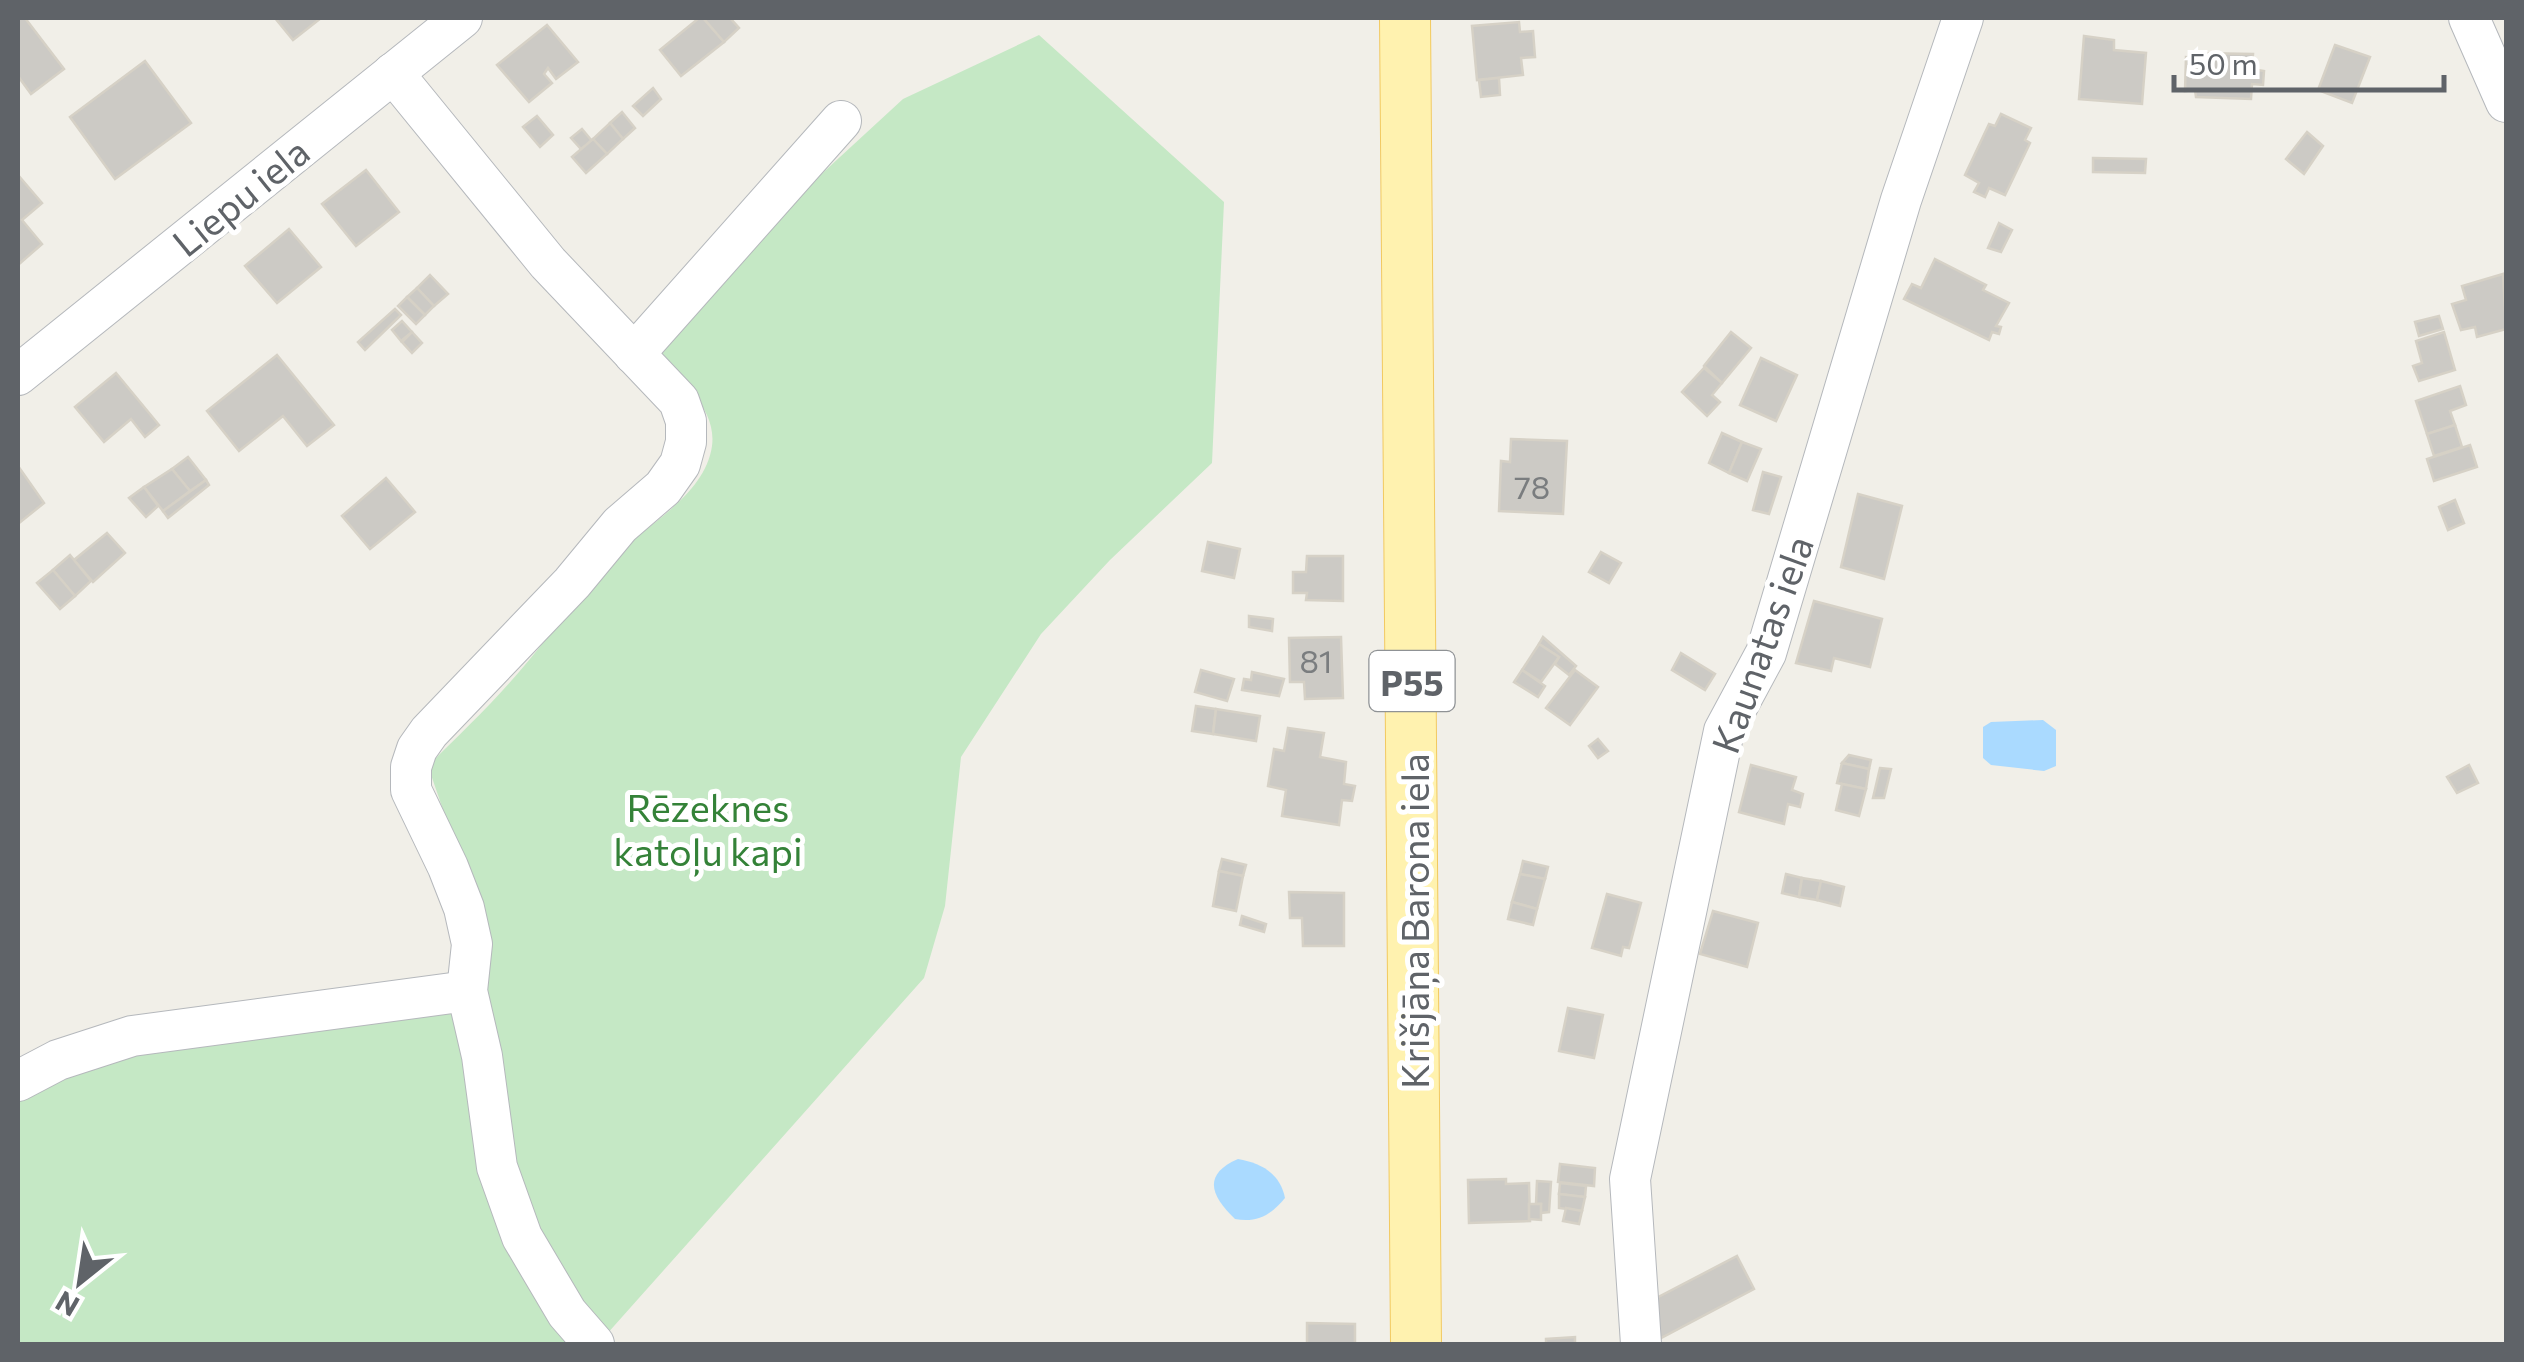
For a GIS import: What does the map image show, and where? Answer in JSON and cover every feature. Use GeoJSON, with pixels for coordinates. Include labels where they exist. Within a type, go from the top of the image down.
{"type":"FeatureCollection","features":[{"type":"Feature","properties":{"kind":"main road","name":"Krišjāņa Barona iela"},"geometry":{"type":"LineString","coordinates":[[1405,18],[1416,1344]]}},
{"type":"Feature","properties":{"kind":"street","name":"Kaunatas iela"},"geometry":{"type":"LineString","coordinates":[[1641,1344],[1630,1179],[1724,731],[1766,653],[1900,200],[1962,18]]}},
{"type":"Feature","properties":{"kind":"street"},"geometry":{"type":"LineString","coordinates":[[2469,18],[2506,102]]}},
{"type":"Feature","properties":{"kind":"street","name":"Liepu iela"},"geometry":{"type":"LineString","coordinates":[[18,375],[393,73],[445,22]]}},
{"type":"Feature","properties":{"kind":"street"},"geometry":{"type":"LineString","coordinates":[[393,73],[548,263],[678,401],[686,421],[680,464],[662,488],[620,525],[572,582],[429,732],[411,767],[411,790],[448,867],[464,908],[472,944],[468,992],[482,1056],[496,1167],[522,1237],[566,1313],[594,1344]]}},
{"type":"Feature","properties":{"kind":"street"},"geometry":{"type":"LineString","coordinates":[[634,354],[841,121]]}},
{"type":"Feature","properties":{"kind":"street"},"geometry":{"type":"LineString","coordinates":[[18,1081],[58,1060],[132,1036],[468,992]]}},
{"type":"Feature","properties":{"kind":"green space","name":"Rēzeknes katoļu kapi"},"geometry":{"type":"Polygon","coordinates":[[[1039,35],[1224,202],[1212,463],[1110,560],[1041,634],[961,757],[945,906],[924,978],[598,1344],[18,1344],[18,1099],[118,1049],[404,1007],[488,960],[477,909],[428,766],[508,684],[612,559],[686,495],[707,464],[712,446],[709,420],[696,396],[658,357],[815,180],[903,99],[1039,35]]]}},
{"type":"Feature","properties":{"kind":"water"},"geometry":{"type":"Polygon","coordinates":[[[2043,720],[2056,730],[2056,766],[2044,771],[1991,765],[1983,758],[1983,727],[1991,722],[2043,720]]]}},
{"type":"Feature","properties":{"kind":"water"},"geometry":{"type":"Polygon","coordinates":[[[1238,1159],[1254,1163],[1279,1182],[1285,1198],[1263,1216],[1235,1219],[1216,1195],[1215,1179],[1219,1172],[1238,1159]]]}},
{"type":"Feature","properties":{"kind":"building"},"geometry":{"type":"Polygon","coordinates":[[[18,18],[25,18],[64,69],[31,94],[18,76],[18,18]]]}},
{"type":"Feature","properties":{"kind":"building"},"geometry":{"type":"Polygon","coordinates":[[[275,18],[321,18],[293,40],[275,18]]]}},
{"type":"Feature","properties":{"kind":"building"},"geometry":{"type":"Polygon","coordinates":[[[699,18],[724,42],[681,76],[660,50],[699,18]]]}},
{"type":"Feature","properties":{"kind":"building"},"geometry":{"type":"Polygon","coordinates":[[[730,18],[739,28],[724,42],[705,20],[730,18]]]}},
{"type":"Feature","properties":{"kind":"building"},"geometry":{"type":"Polygon","coordinates":[[[1519,22],[1520,32],[1533,31],[1535,57],[1521,58],[1523,75],[1477,80],[1472,26],[1519,22]]]}},
{"type":"Feature","properties":{"kind":"building"},"geometry":{"type":"Polygon","coordinates":[[[547,25],[578,62],[556,79],[548,68],[544,74],[552,83],[529,102],[497,65],[547,25]]]}},
{"type":"Feature","properties":{"kind":"building"},"geometry":{"type":"Polygon","coordinates":[[[2084,36],[2114,40],[2114,50],[2146,53],[2142,104],[2079,99],[2084,36]]]}},
{"type":"Feature","properties":{"kind":"building"},"geometry":{"type":"Polygon","coordinates":[[[2335,45],[2370,57],[2352,103],[2318,90],[2335,45]]]}},
{"type":"Feature","properties":{"kind":"building"},"geometry":{"type":"Polygon","coordinates":[[[2197,53],[2253,54],[2252,69],[2264,71],[2263,85],[2252,84],[2251,99],[2196,97],[2195,90],[2185,91],[2186,57],[2198,58],[2197,53]]]}},
{"type":"Feature","properties":{"kind":"building"},"geometry":{"type":"Polygon","coordinates":[[[145,61],[191,123],[115,179],[70,117],[145,61]]]}},
{"type":"Feature","properties":{"kind":"building"},"geometry":{"type":"Polygon","coordinates":[[[1499,78],[1500,95],[1481,97],[1479,80],[1499,78]]]}},
{"type":"Feature","properties":{"kind":"building"},"geometry":{"type":"Polygon","coordinates":[[[653,88],[661,99],[643,116],[633,106],[653,88]]]}},
{"type":"Feature","properties":{"kind":"building"},"geometry":{"type":"Polygon","coordinates":[[[622,112],[635,128],[623,139],[610,123],[622,112]]]}},
{"type":"Feature","properties":{"kind":"building"},"geometry":{"type":"Polygon","coordinates":[[[2001,114],[2031,128],[2025,140],[2030,143],[2005,195],[1989,188],[1985,197],[1974,192],[1979,183],[1965,175],[1989,124],[1995,126],[2001,114]]]}},
{"type":"Feature","properties":{"kind":"building"},"geometry":{"type":"Polygon","coordinates":[[[537,116],[553,135],[540,147],[523,127],[537,116]]]}},
{"type":"Feature","properties":{"kind":"building"},"geometry":{"type":"Polygon","coordinates":[[[610,123],[623,139],[607,154],[593,139],[610,123]]]}},
{"type":"Feature","properties":{"kind":"building"},"geometry":{"type":"Polygon","coordinates":[[[582,129],[592,141],[581,149],[571,138],[582,129]]]}},
{"type":"Feature","properties":{"kind":"building"},"geometry":{"type":"Polygon","coordinates":[[[2307,132],[2323,146],[2304,174],[2286,159],[2307,132]]]}},
{"type":"Feature","properties":{"kind":"building"},"geometry":{"type":"Polygon","coordinates":[[[593,139],[607,154],[586,173],[572,157],[593,139]]]}},
{"type":"Feature","properties":{"kind":"building"},"geometry":{"type":"Polygon","coordinates":[[[2093,158],[2146,159],[2145,173],[2093,172],[2093,158]]]}},
{"type":"Feature","properties":{"kind":"building"},"geometry":{"type":"Polygon","coordinates":[[[366,170],[399,212],[356,246],[322,204],[366,170]]]}},
{"type":"Feature","properties":{"kind":"building"},"geometry":{"type":"Polygon","coordinates":[[[18,175],[42,203],[22,220],[42,244],[18,265],[18,175]]]}},
{"type":"Feature","properties":{"kind":"building"},"geometry":{"type":"Polygon","coordinates":[[[1999,223],[2012,230],[2001,252],[1988,248],[1999,223]]]}},
{"type":"Feature","properties":{"kind":"building"},"geometry":{"type":"Polygon","coordinates":[[[289,229],[321,267],[277,303],[245,266],[289,229]]]}},
{"type":"Feature","properties":{"kind":"building"},"geometry":{"type":"Polygon","coordinates":[[[1935,259],[1986,285],[1983,290],[2009,303],[1996,326],[2001,327],[1999,334],[1992,332],[1989,340],[1904,299],[1912,284],[1921,288],[1935,259]]]}},
{"type":"Feature","properties":{"kind":"building"},"geometry":{"type":"Polygon","coordinates":[[[2503,274],[2506,329],[2477,337],[2475,327],[2461,330],[2452,304],[2466,300],[2462,286],[2503,274]]]}},
{"type":"Feature","properties":{"kind":"building"},"geometry":{"type":"Polygon","coordinates":[[[430,275],[448,294],[434,306],[417,288],[430,275]]]}},
{"type":"Feature","properties":{"kind":"building"},"geometry":{"type":"Polygon","coordinates":[[[417,288],[434,306],[425,315],[407,297],[417,288]]]}},
{"type":"Feature","properties":{"kind":"building"},"geometry":{"type":"Polygon","coordinates":[[[407,297],[425,315],[416,324],[398,306],[407,297]]]}},
{"type":"Feature","properties":{"kind":"building"},"geometry":{"type":"Polygon","coordinates":[[[395,309],[401,315],[365,350],[358,342],[395,309]]]}},
{"type":"Feature","properties":{"kind":"building"},"geometry":{"type":"Polygon","coordinates":[[[2439,316],[2443,329],[2419,336],[2415,322],[2439,316]]]}},
{"type":"Feature","properties":{"kind":"building"},"geometry":{"type":"Polygon","coordinates":[[[402,321],[412,332],[401,341],[392,330],[402,321]]]}},
{"type":"Feature","properties":{"kind":"building"},"geometry":{"type":"Polygon","coordinates":[[[412,332],[422,343],[412,353],[402,342],[412,332]]]}},
{"type":"Feature","properties":{"kind":"building"},"geometry":{"type":"Polygon","coordinates":[[[1731,332],[1751,348],[1722,383],[1704,366],[1731,332]]]}},
{"type":"Feature","properties":{"kind":"building"},"geometry":{"type":"Polygon","coordinates":[[[2444,332],[2455,370],[2419,381],[2413,366],[2422,363],[2416,341],[2444,332]]]}},
{"type":"Feature","properties":{"kind":"building"},"geometry":{"type":"Polygon","coordinates":[[[277,355],[334,425],[307,446],[283,416],[239,451],[207,411],[277,355]]]}},
{"type":"Feature","properties":{"kind":"building"},"geometry":{"type":"Polygon","coordinates":[[[1761,358],[1797,375],[1776,421],[1740,405],[1761,358]]]}},
{"type":"Feature","properties":{"kind":"building"},"geometry":{"type":"Polygon","coordinates":[[[1704,368],[1722,383],[1712,395],[1720,402],[1707,416],[1682,392],[1704,368]]]}},
{"type":"Feature","properties":{"kind":"building"},"geometry":{"type":"Polygon","coordinates":[[[116,373],[159,425],[145,437],[131,419],[104,442],[75,407],[116,373]]]}},
{"type":"Feature","properties":{"kind":"building"},"geometry":{"type":"Polygon","coordinates":[[[2460,386],[2466,405],[2450,411],[2455,425],[2427,434],[2416,401],[2460,386]]]}},
{"type":"Feature","properties":{"kind":"building"},"geometry":{"type":"Polygon","coordinates":[[[2455,425],[2462,447],[2434,456],[2427,434],[2455,425]]]}},
{"type":"Feature","properties":{"kind":"building"},"geometry":{"type":"Polygon","coordinates":[[[1722,433],[1742,442],[1729,473],[1709,463],[1722,433]]]}},
{"type":"Feature","properties":{"kind":"building"},"geometry":{"type":"Polygon","coordinates":[[[1511,439],[1567,441],[1563,514],[1499,511],[1501,461],[1510,462],[1511,439]]]}},
{"type":"Feature","properties":{"kind":"building"},"geometry":{"type":"Polygon","coordinates":[[[1742,442],[1761,449],[1747,481],[1729,473],[1742,442]]]}},
{"type":"Feature","properties":{"kind":"building"},"geometry":{"type":"Polygon","coordinates":[[[2470,445],[2477,467],[2434,481],[2427,459],[2470,445]]]}},
{"type":"Feature","properties":{"kind":"building"},"geometry":{"type":"Polygon","coordinates":[[[188,457],[206,480],[190,491],[172,469],[188,457]]]}},
{"type":"Feature","properties":{"kind":"building"},"geometry":{"type":"Polygon","coordinates":[[[18,466],[44,503],[18,524],[18,466]]]}},
{"type":"Feature","properties":{"kind":"building"},"geometry":{"type":"Polygon","coordinates":[[[172,469],[190,491],[163,511],[144,487],[172,469]]]}},
{"type":"Feature","properties":{"kind":"building"},"geometry":{"type":"Polygon","coordinates":[[[1763,472],[1781,477],[1769,514],[1753,510],[1763,472]]]}},
{"type":"Feature","properties":{"kind":"building"},"geometry":{"type":"Polygon","coordinates":[[[386,478],[415,512],[370,549],[342,516],[386,478]]]}},
{"type":"Feature","properties":{"kind":"building"},"geometry":{"type":"Polygon","coordinates":[[[206,480],[209,485],[168,518],[163,511],[206,480]]]}},
{"type":"Feature","properties":{"kind":"building"},"geometry":{"type":"Polygon","coordinates":[[[144,487],[158,506],[146,517],[129,498],[144,487]]]}},
{"type":"Feature","properties":{"kind":"building"},"geometry":{"type":"Polygon","coordinates":[[[1858,494],[1902,506],[1884,579],[1841,567],[1858,494]]]}},
{"type":"Feature","properties":{"kind":"building"},"geometry":{"type":"Polygon","coordinates":[[[2455,500],[2464,523],[2448,530],[2439,507],[2455,500]]]}},
{"type":"Feature","properties":{"kind":"building"},"geometry":{"type":"Polygon","coordinates":[[[107,533],[125,553],[93,582],[74,560],[107,533]]]}},
{"type":"Feature","properties":{"kind":"building"},"geometry":{"type":"Polygon","coordinates":[[[1208,542],[1240,549],[1234,578],[1202,571],[1208,542]]]}},
{"type":"Feature","properties":{"kind":"building"},"geometry":{"type":"Polygon","coordinates":[[[1601,552],[1621,563],[1609,583],[1589,572],[1601,552]]]}},
{"type":"Feature","properties":{"kind":"building"},"geometry":{"type":"Polygon","coordinates":[[[70,555],[91,581],[75,596],[53,570],[70,555]]]}},
{"type":"Feature","properties":{"kind":"building"},"geometry":{"type":"Polygon","coordinates":[[[1307,556],[1343,556],[1343,601],[1306,600],[1307,593],[1293,593],[1293,572],[1306,572],[1307,556]]]}},
{"type":"Feature","properties":{"kind":"building"},"geometry":{"type":"Polygon","coordinates":[[[53,570],[75,596],[60,609],[37,583],[53,570]]]}},
{"type":"Feature","properties":{"kind":"building"},"geometry":{"type":"Polygon","coordinates":[[[1814,601],[1882,619],[1870,667],[1834,658],[1831,671],[1796,663],[1814,601]]]}},
{"type":"Feature","properties":{"kind":"building"},"geometry":{"type":"Polygon","coordinates":[[[1249,616],[1273,619],[1272,631],[1249,627],[1249,616]]]}},
{"type":"Feature","properties":{"kind":"building"},"geometry":{"type":"Polygon","coordinates":[[[1341,637],[1343,698],[1305,699],[1304,682],[1290,682],[1289,638],[1341,637]]]}},
{"type":"Feature","properties":{"kind":"building"},"geometry":{"type":"Polygon","coordinates":[[[1543,637],[1576,666],[1569,675],[1555,664],[1559,657],[1539,644],[1543,637]]]}},
{"type":"Feature","properties":{"kind":"building"},"geometry":{"type":"Polygon","coordinates":[[[1539,644],[1559,657],[1541,682],[1522,670],[1539,644]]]}},
{"type":"Feature","properties":{"kind":"building"},"geometry":{"type":"Polygon","coordinates":[[[1681,653],[1715,674],[1705,690],[1672,670],[1681,653]]]}},
{"type":"Feature","properties":{"kind":"building"},"geometry":{"type":"Polygon","coordinates":[[[1201,670],[1234,679],[1227,701],[1195,692],[1201,670]]]}},
{"type":"Feature","properties":{"kind":"building"},"geometry":{"type":"Polygon","coordinates":[[[1522,670],[1545,686],[1538,697],[1514,682],[1522,670]]]}},
{"type":"Feature","properties":{"kind":"building"},"geometry":{"type":"Polygon","coordinates":[[[1575,670],[1598,687],[1570,725],[1546,708],[1575,670]]]}},
{"type":"Feature","properties":{"kind":"building"},"geometry":{"type":"Polygon","coordinates":[[[1252,672],[1284,679],[1279,696],[1242,690],[1244,679],[1251,680],[1252,672]]]}},
{"type":"Feature","properties":{"kind":"building"},"geometry":{"type":"Polygon","coordinates":[[[1196,706],[1216,709],[1213,734],[1192,731],[1196,706]]]}},
{"type":"Feature","properties":{"kind":"building"},"geometry":{"type":"Polygon","coordinates":[[[1216,709],[1260,716],[1256,741],[1213,734],[1216,709]]]}},
{"type":"Feature","properties":{"kind":"building"},"geometry":{"type":"Polygon","coordinates":[[[1288,728],[1324,733],[1320,757],[1346,762],[1344,784],[1355,786],[1352,801],[1342,800],[1339,825],[1282,816],[1286,790],[1268,786],[1274,749],[1284,751],[1288,728]]]}},
{"type":"Feature","properties":{"kind":"building"},"geometry":{"type":"Polygon","coordinates":[[[1598,739],[1608,751],[1598,758],[1589,746],[1598,739]]]}},
{"type":"Feature","properties":{"kind":"building"},"geometry":{"type":"Polygon","coordinates":[[[1849,755],[1871,760],[1869,769],[1842,763],[1849,755]]]}},
{"type":"Feature","properties":{"kind":"building"},"geometry":{"type":"Polygon","coordinates":[[[1842,763],[1869,769],[1866,789],[1837,783],[1842,763]]]}},
{"type":"Feature","properties":{"kind":"building"},"geometry":{"type":"Polygon","coordinates":[[[1751,765],[1796,777],[1792,790],[1803,794],[1800,807],[1788,804],[1784,824],[1739,812],[1751,765]]]}},
{"type":"Feature","properties":{"kind":"building"},"geometry":{"type":"Polygon","coordinates":[[[2469,765],[2478,783],[2457,793],[2447,777],[2469,765]]]}},
{"type":"Feature","properties":{"kind":"building"},"geometry":{"type":"Polygon","coordinates":[[[1880,768],[1891,769],[1884,798],[1873,798],[1880,768]]]}},
{"type":"Feature","properties":{"kind":"building"},"geometry":{"type":"Polygon","coordinates":[[[1842,784],[1866,789],[1859,816],[1836,810],[1842,784]]]}},
{"type":"Feature","properties":{"kind":"building"},"geometry":{"type":"Polygon","coordinates":[[[1222,859],[1246,865],[1243,876],[1219,871],[1222,859]]]}},
{"type":"Feature","properties":{"kind":"building"},"geometry":{"type":"Polygon","coordinates":[[[1523,861],[1548,867],[1545,879],[1520,874],[1523,861]]]}},
{"type":"Feature","properties":{"kind":"building"},"geometry":{"type":"Polygon","coordinates":[[[1219,871],[1243,876],[1236,911],[1213,906],[1219,871]]]}},
{"type":"Feature","properties":{"kind":"building"},"geometry":{"type":"Polygon","coordinates":[[[1520,874],[1545,879],[1537,909],[1512,902],[1520,874]]]}},
{"type":"Feature","properties":{"kind":"building"},"geometry":{"type":"Polygon","coordinates":[[[1786,874],[1802,878],[1799,897],[1782,893],[1786,874]]]}},
{"type":"Feature","properties":{"kind":"building"},"geometry":{"type":"Polygon","coordinates":[[[1802,878],[1821,881],[1817,900],[1799,897],[1802,878]]]}},
{"type":"Feature","properties":{"kind":"building"},"geometry":{"type":"Polygon","coordinates":[[[1821,881],[1844,887],[1840,906],[1817,900],[1821,881]]]}},
{"type":"Feature","properties":{"kind":"building"},"geometry":{"type":"Polygon","coordinates":[[[1289,892],[1344,893],[1344,946],[1303,946],[1302,918],[1290,918],[1289,892]]]}},
{"type":"Feature","properties":{"kind":"building"},"geometry":{"type":"Polygon","coordinates":[[[1607,894],[1641,903],[1629,948],[1623,947],[1621,956],[1592,948],[1607,894]]]}},
{"type":"Feature","properties":{"kind":"building"},"geometry":{"type":"Polygon","coordinates":[[[1512,902],[1537,909],[1533,925],[1508,919],[1512,902]]]}},
{"type":"Feature","properties":{"kind":"building"},"geometry":{"type":"Polygon","coordinates":[[[1713,911],[1758,923],[1747,967],[1700,954],[1713,911]]]}},
{"type":"Feature","properties":{"kind":"building"},"geometry":{"type":"Polygon","coordinates":[[[1242,916],[1266,924],[1264,932],[1240,925],[1242,916]]]}},
{"type":"Feature","properties":{"kind":"building"},"geometry":{"type":"Polygon","coordinates":[[[1568,1008],[1603,1015],[1594,1058],[1559,1051],[1568,1008]]]}},
{"type":"Feature","properties":{"kind":"building"},"geometry":{"type":"Polygon","coordinates":[[[1560,1164],[1595,1168],[1594,1186],[1558,1182],[1560,1164]]]}},
{"type":"Feature","properties":{"kind":"building"},"geometry":{"type":"Polygon","coordinates":[[[1506,1179],[1506,1184],[1529,1183],[1530,1221],[1469,1223],[1468,1180],[1506,1179]]]}},
{"type":"Feature","properties":{"kind":"building"},"geometry":{"type":"Polygon","coordinates":[[[1537,1181],[1551,1182],[1549,1212],[1540,1213],[1541,1204],[1536,1204],[1537,1181]]]}},
{"type":"Feature","properties":{"kind":"building"},"geometry":{"type":"Polygon","coordinates":[[[1560,1183],[1586,1186],[1585,1197],[1559,1194],[1560,1183]]]}},
{"type":"Feature","properties":{"kind":"building"},"geometry":{"type":"Polygon","coordinates":[[[1559,1194],[1585,1197],[1582,1211],[1559,1208],[1559,1194]]]}},
{"type":"Feature","properties":{"kind":"building"},"geometry":{"type":"Polygon","coordinates":[[[1529,1204],[1541,1204],[1541,1220],[1529,1219],[1529,1204]]]}},
{"type":"Feature","properties":{"kind":"building"},"geometry":{"type":"Polygon","coordinates":[[[1566,1208],[1582,1211],[1579,1224],[1563,1221],[1566,1208]]]}},
{"type":"Feature","properties":{"kind":"building"},"geometry":{"type":"Polygon","coordinates":[[[1737,1256],[1754,1289],[1661,1338],[1643,1305],[1737,1256]]]}},
{"type":"Feature","properties":{"kind":"building"},"geometry":{"type":"Polygon","coordinates":[[[1307,1323],[1355,1324],[1355,1344],[1307,1344],[1307,1323]]]}},
{"type":"Feature","properties":{"kind":"building"},"geometry":{"type":"Polygon","coordinates":[[[1575,1337],[1575,1344],[1546,1344],[1546,1339],[1575,1337]]]}}]}
